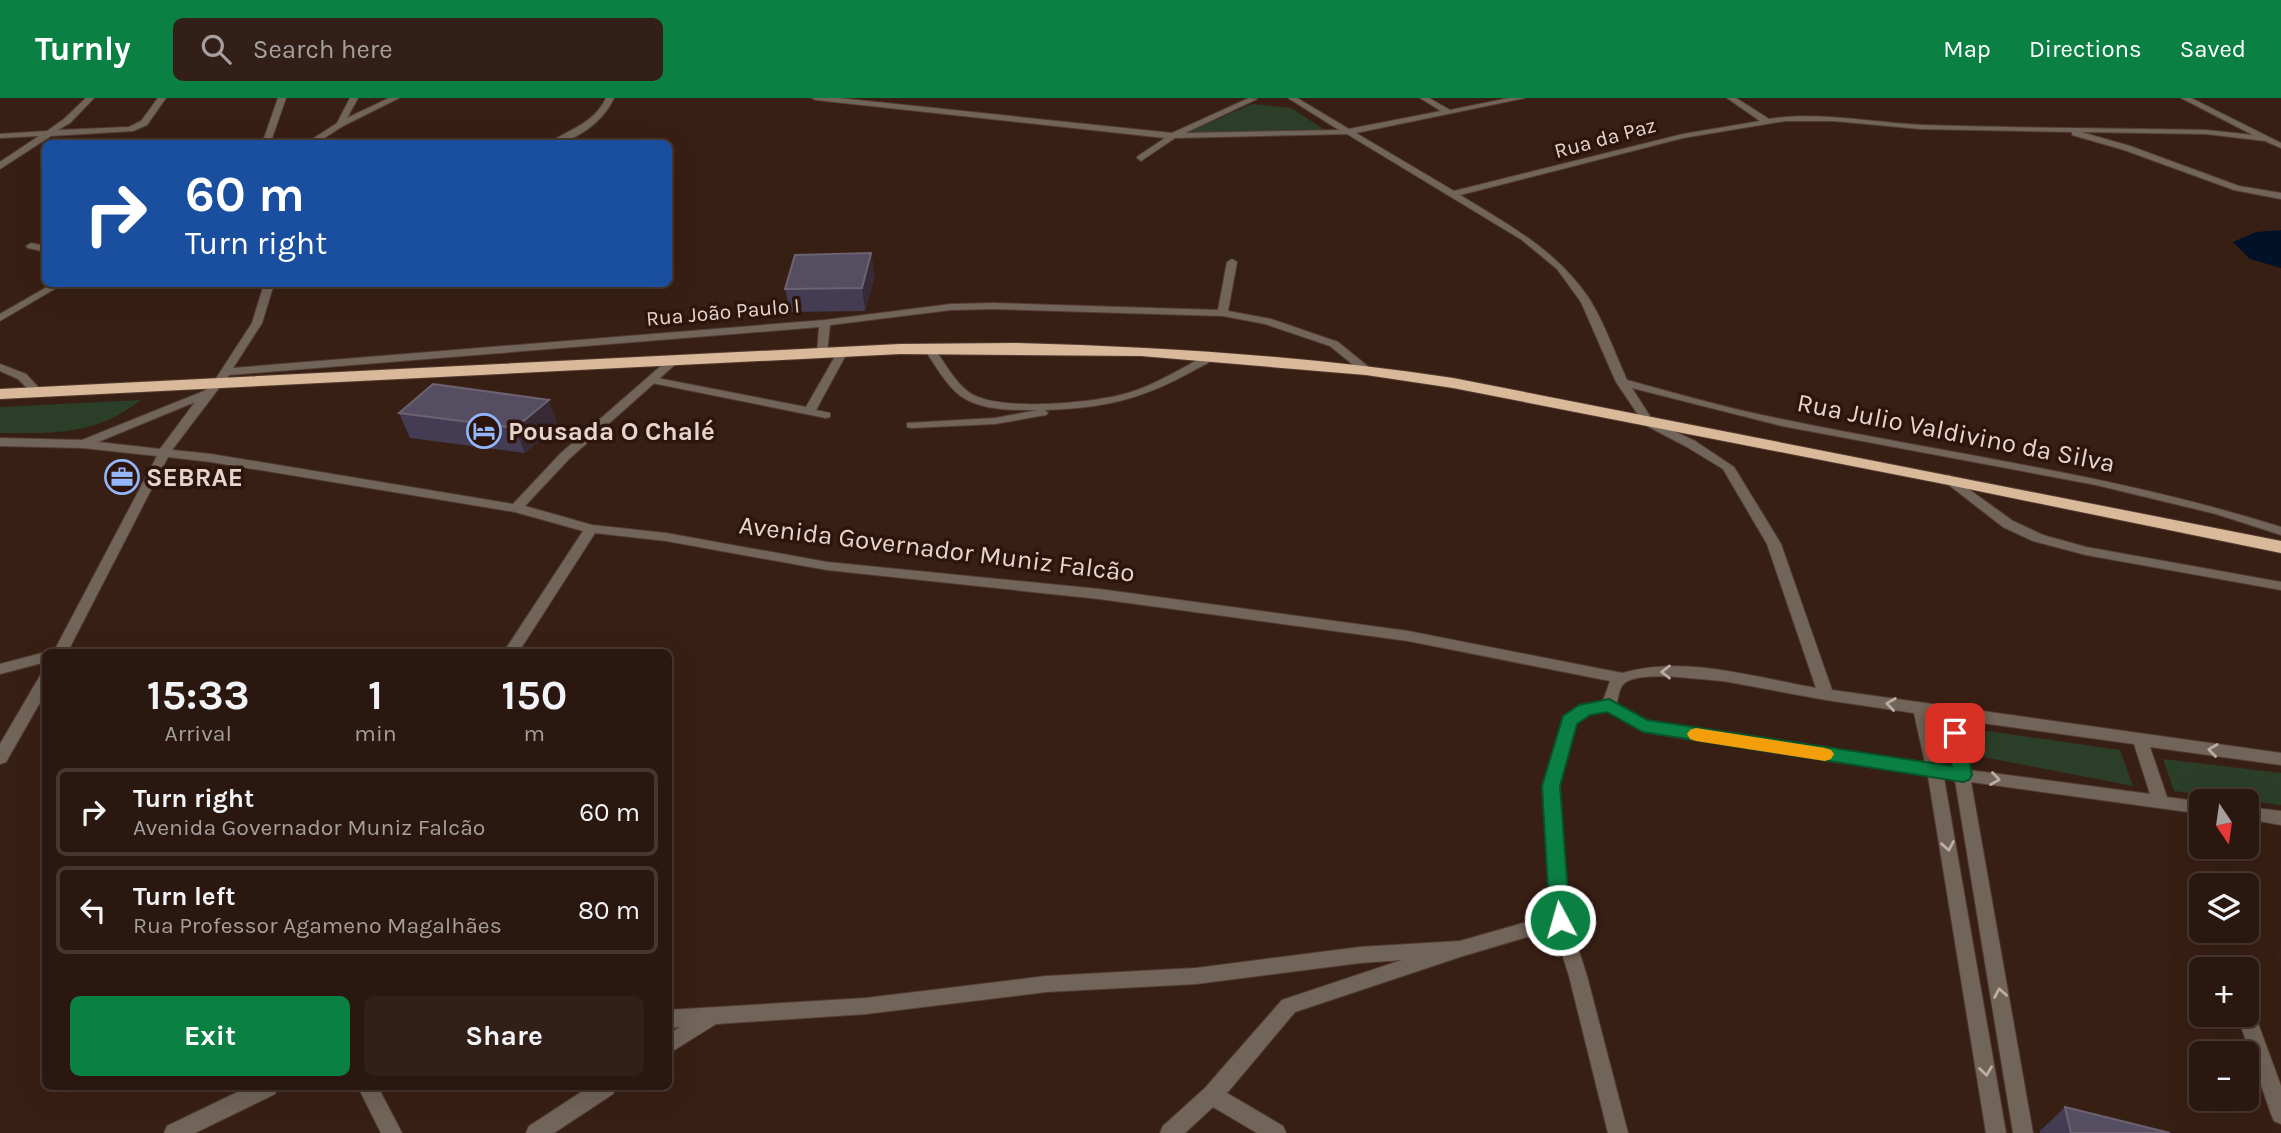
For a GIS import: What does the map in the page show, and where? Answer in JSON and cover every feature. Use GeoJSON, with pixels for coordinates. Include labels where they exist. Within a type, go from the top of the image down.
{"type":"FeatureCollection","features":[{"type":"Feature","properties":{"kind":"highway"},"geometry":{"type":"LineString","coordinates":[[0,394],[929,349],[1015,348],[1214,355],[1366,370],[1453,383],[1949,479],[2281,547]]}},
{"type":"Feature","properties":{"kind":"street"},"geometry":{"type":"LineString","coordinates":[[0,166],[73,116],[90,98]]}},
{"type":"Feature","properties":{"kind":"street"},"geometry":{"type":"LineString","coordinates":[[0,136],[130,129],[144,123],[162,98]]}},
{"type":"Feature","properties":{"kind":"street"},"geometry":{"type":"LineString","coordinates":[[267,140],[282,98]]}},
{"type":"Feature","properties":{"kind":"street"},"geometry":{"type":"LineString","coordinates":[[340,124],[354,98]]}},
{"type":"Feature","properties":{"kind":"street"},"geometry":{"type":"LineString","coordinates":[[315,140],[340,124],[395,98]]}},
{"type":"Feature","properties":{"kind":"street"},"geometry":{"type":"LineString","coordinates":[[558,140],[597,119],[607,108],[610,98]]}},
{"type":"Feature","properties":{"kind":"street"},"geometry":{"type":"LineString","coordinates":[[816,98],[1173,136],[1347,132],[1521,98]]}},
{"type":"Feature","properties":{"kind":"street"},"geometry":{"type":"LineString","coordinates":[[1241,98],[1266,98]]}},
{"type":"Feature","properties":{"kind":"street"},"geometry":{"type":"LineString","coordinates":[[1292,98],[1525,238],[1560,267],[1586,302],[1622,382],[1650,423],[1728,467],[1774,544],[1826,695]]}},
{"type":"Feature","properties":{"kind":"street"},"geometry":{"type":"LineString","coordinates":[[1424,98],[1448,112]]}},
{"type":"Feature","properties":{"kind":"street"},"geometry":{"type":"LineString","coordinates":[[1731,98],[1766,121]]}},
{"type":"Feature","properties":{"kind":"street"},"geometry":{"type":"LineString","coordinates":[[2185,98],[2281,146]]}},
{"type":"Feature","properties":{"kind":"street"},"geometry":{"type":"LineString","coordinates":[[1141,158],[1173,136],[1253,99]]}},
{"type":"Feature","properties":{"kind":"street","name":"Rua da Paz"},"geometry":{"type":"LineString","coordinates":[[1454,194],[1683,136],[1766,121],[1813,119],[1920,127],[2055,128]]}},
{"type":"Feature","properties":{"kind":"street"},"geometry":{"type":"LineString","coordinates":[[2055,128],[2206,132],[2266,139]]}},
{"type":"Feature","properties":{"kind":"street"},"geometry":{"type":"LineString","coordinates":[[2055,128],[2127,148],[2237,188],[2281,195]]}},
{"type":"Feature","properties":{"kind":"street"},"geometry":{"type":"LineString","coordinates":[[32,246],[42,248]]}},
{"type":"Feature","properties":{"kind":"street"},"geometry":{"type":"LineString","coordinates":[[1223,313],[1232,262]]}},
{"type":"Feature","properties":{"kind":"street"},"geometry":{"type":"LineString","coordinates":[[0,318],[53,287]]}},
{"type":"Feature","properties":{"kind":"street"},"geometry":{"type":"LineString","coordinates":[[62,649],[165,452],[217,383],[257,323],[268,287]]}},
{"type":"Feature","properties":{"kind":"street","name":"Rua João Paulo I"},"geometry":{"type":"LineString","coordinates":[[83,444],[217,383],[825,323],[951,307],[1223,313],[1267,321],[1335,344],[1366,370]]}},
{"type":"Feature","properties":{"kind":"street"},"geometry":{"type":"LineString","coordinates":[[822,353],[825,323]]}},
{"type":"Feature","properties":{"kind":"street"},"geometry":{"type":"LineString","coordinates":[[929,349],[967,396],[993,405],[1097,404]]}},
{"type":"Feature","properties":{"kind":"street"},"geometry":{"type":"LineString","coordinates":[[809,412],[842,352]]}},
{"type":"Feature","properties":{"kind":"street"},"geometry":{"type":"LineString","coordinates":[[911,425],[995,421],[1097,404],[1133,395],[1214,355]]}},
{"type":"Feature","properties":{"kind":"street"},"geometry":{"type":"LineString","coordinates":[[516,508],[565,456],[674,360]]}},
{"type":"Feature","properties":{"kind":"street"},"geometry":{"type":"LineString","coordinates":[[0,368],[18,372],[28,379],[38,393]]}},
{"type":"Feature","properties":{"kind":"street"},"geometry":{"type":"LineString","coordinates":[[652,380],[826,415]]}},
{"type":"Feature","properties":{"kind":"street","name":"Rua Julio Valdivino da Silva"},"geometry":{"type":"LineString","coordinates":[[1622,382],[1783,423],[2101,482],[2281,531]]}},
{"type":"Feature","properties":{"kind":"street","name":"Avenida Governador Muniz Falcão"},"geometry":{"type":"LineString","coordinates":[[0,442],[83,444],[165,452],[516,508],[592,529],[666,537],[827,566],[1099,594],[1408,636],[1614,691],[1643,726],[2189,806]]}},
{"type":"Feature","properties":{"kind":"street"},"geometry":{"type":"LineString","coordinates":[[1949,479],[2008,524],[2038,538],[2086,551],[2281,586]]}},
{"type":"Feature","properties":{"kind":"street"},"geometry":{"type":"LineString","coordinates":[[513,649],[592,529]]}},
{"type":"Feature","properties":{"kind":"street"},"geometry":{"type":"LineString","coordinates":[[0,669],[42,658]]}},
{"type":"Feature","properties":{"kind":"street"},"geometry":{"type":"LineString","coordinates":[[1618,1133],[1578,976],[1560,920],[1551,786],[1569,720],[1644,672],[1695,673],[1826,695],[2281,759]]}},
{"type":"Feature","properties":{"kind":"street"},"geometry":{"type":"LineString","coordinates":[[0,758],[42,685]]}},
{"type":"Feature","properties":{"kind":"street"},"geometry":{"type":"LineString","coordinates":[[1920,708],[1935,771],[1996,1133]]}},
{"type":"Feature","properties":{"kind":"street"},"geometry":{"type":"LineString","coordinates":[[1951,712],[2023,1133]]}},
{"type":"Feature","properties":{"kind":"street"},"geometry":{"type":"LineString","coordinates":[[2140,739],[2161,803]]}},
{"type":"Feature","properties":{"kind":"street"},"geometry":{"type":"LineString","coordinates":[[2259,815],[2281,818]]}},
{"type":"Feature","properties":{"kind":"street"},"geometry":{"type":"LineString","coordinates":[[1170,1133],[1212,1096],[1289,1006],[1460,949],[1560,920]]}},
{"type":"Feature","properties":{"kind":"street"},"geometry":{"type":"LineString","coordinates":[[672,1019],[866,1006],[1046,984],[1196,976],[1360,955],[1460,949]]}},
{"type":"Feature","properties":{"kind":"street"},"geometry":{"type":"LineString","coordinates":[[672,1042],[712,1017]]}},
{"type":"Feature","properties":{"kind":"street"},"geometry":{"type":"LineString","coordinates":[[2250,1027],[2281,1114]]}},
{"type":"Feature","properties":{"kind":"street"},"geometry":{"type":"LineString","coordinates":[[174,1133],[262,1090]]}},
{"type":"Feature","properties":{"kind":"street"},"geometry":{"type":"LineString","coordinates":[[370,1090],[392,1133]]}},
{"type":"Feature","properties":{"kind":"street"},"geometry":{"type":"LineString","coordinates":[[536,1133],[601,1090]]}},
{"type":"Feature","properties":{"kind":"street"},"geometry":{"type":"LineString","coordinates":[[1212,1096],[1276,1133]]}},
{"type":"Feature","properties":{"kind":"green space"},"geometry":{"type":"Polygon","coordinates":[[[1252,104],[1291,108],[1325,130],[1186,133],[1252,104]]]}},
{"type":"Feature","properties":{"kind":"green space"},"geometry":{"type":"Polygon","coordinates":[[[141,400],[107,420],[74,430],[0,433],[0,407],[141,400]]]}},
{"type":"Feature","properties":{"kind":"green space"},"geometry":{"type":"Polygon","coordinates":[[[1974,729],[2120,750],[2133,786],[1983,757],[1974,729]]]}},
{"type":"Feature","properties":{"kind":"green space"},"geometry":{"type":"Polygon","coordinates":[[[2163,759],[2281,773],[2281,805],[2259,802],[2259,789],[2189,789],[2189,793],[2174,791],[2163,759]]]}},
{"type":"Feature","properties":{"kind":"water"},"geometry":{"type":"Polygon","coordinates":[[[2281,230],[2281,268],[2250,259],[2233,242],[2256,232],[2281,230]]]}},
{"type":"Feature","properties":{"kind":"building"},"geometry":{"type":"Polygon","coordinates":[[[871,253],[862,288],[785,289],[795,255],[871,253]]]}},
{"type":"Feature","properties":{"kind":"building"},"geometry":{"type":"Polygon","coordinates":[[[433,384],[549,400],[515,428],[399,413],[433,384]]]}},
{"type":"Feature","properties":{"kind":"building"},"geometry":{"type":"Polygon","coordinates":[[[2065,1107],[2170,1133],[2071,1133],[2065,1107]]]}},
{"type":"Feature","properties":{"kind":"slow traffic"},"geometry":{"type":"LineString","coordinates":[[1696,734],[1825,754]]}},
{"type":"Feature","properties":{"kind":"place","name":"Pousada O Chalé"},"geometry":{"type":"Point","coordinates":[484,431]}},
{"type":"Feature","properties":{"kind":"place","name":"SEBRAE"},"geometry":{"type":"Point","coordinates":[122,477]}},
{"type":"Feature","properties":{"kind":"route"},"geometry":{"type":"LineString","coordinates":[[1560,920],[1551,786],[1569,720],[1585,709],[1609,705],[1643,726],[1963,775],[1955,733]]}}]}
